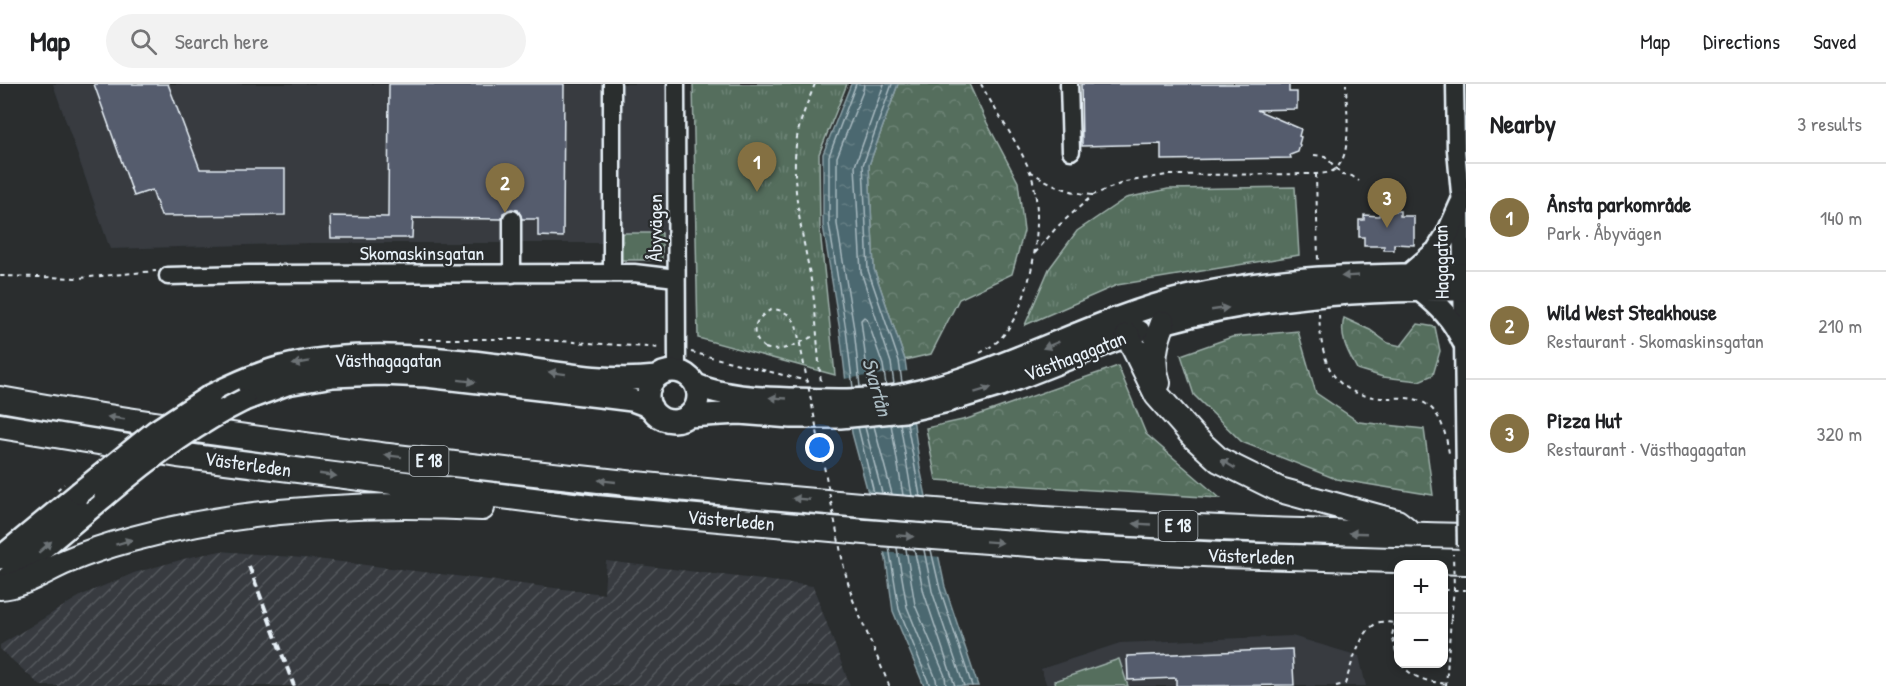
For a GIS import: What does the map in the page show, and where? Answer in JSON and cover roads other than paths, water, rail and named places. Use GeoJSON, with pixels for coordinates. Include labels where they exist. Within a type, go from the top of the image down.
{"type":"FeatureCollection","features":[{"type":"Feature","properties":{"kind":"highway"},"geometry":{"type":"LineString","coordinates":[[1163,323],[1156,340],[1154,362],[1165,402]]}},
{"type":"Feature","properties":{"kind":"highway"},"geometry":{"type":"LineString","coordinates":[[1132,327],[1157,395],[1194,437],[1219,460],[1280,489],[1396,522],[1416,535]]}},
{"type":"Feature","properties":{"kind":"highway","name":"Västerleden"},"geometry":{"type":"LineString","coordinates":[[0,399],[279,442],[542,475],[860,505],[1140,524],[1466,536]]}},
{"type":"Feature","properties":{"kind":"highway","name":"Västerleden"},"geometry":{"type":"LineString","coordinates":[[0,426],[178,455],[596,508],[946,539],[1223,555],[1466,562]]}},
{"type":"Feature","properties":{"kind":"highway","name":"E 18"},"geometry":{"type":"LineString","coordinates":[[0,586],[13,587],[68,561],[133,539],[191,526],[263,515],[336,507],[390,505],[496,509],[578,516],[596,508]]}},
{"type":"Feature","properties":{"kind":"main road"},"geometry":{"type":"LineString","coordinates":[[1461,204],[1448,233],[1415,283],[1441,306],[1463,341]]}},
{"type":"Feature","properties":{"kind":"main road","name":"Västhagagatan"},"geometry":{"type":"LineString","coordinates":[[925,398],[1001,384],[1132,327],[1185,297],[1247,286],[1329,277],[1383,274],[1415,283]]}},
{"type":"Feature","properties":{"kind":"main road","name":"Västhagagatan"},"geometry":{"type":"LineString","coordinates":[[1163,323],[1206,311],[1339,295],[1415,283],[1464,283]]}},
{"type":"Feature","properties":{"kind":"main road","name":"Västhagagatan"},"geometry":{"type":"LineString","coordinates":[[703,388],[838,409],[886,414],[965,378],[1105,323],[1132,327]]}},
{"type":"Feature","properties":{"kind":"main road","name":"Västhagagatan"},"geometry":{"type":"LineString","coordinates":[[0,558],[156,431],[210,396],[248,378],[290,365],[362,356],[409,357],[477,362],[616,380],[667,374]]}},
{"type":"Feature","properties":{"kind":"main road"},"geometry":{"type":"LineString","coordinates":[[667,374],[687,375],[703,388],[688,416],[676,421],[667,420],[656,414],[651,407],[649,392],[651,384],[667,374]]}},
{"type":"Feature","properties":{"kind":"main road","name":"Västhagagatan"},"geometry":{"type":"LineString","coordinates":[[0,586],[105,496],[175,441],[204,421],[244,400],[287,384],[333,376],[426,376],[632,400],[651,407]]}},
{"type":"Feature","properties":{"kind":"main road","name":"Västhagagatan"},"geometry":{"type":"LineString","coordinates":[[688,416],[739,413],[791,417],[838,409]]}},
{"type":"Feature","properties":{"kind":"street"},"geometry":{"type":"LineString","coordinates":[[612,84],[612,273]]}},
{"type":"Feature","properties":{"kind":"street","name":"Åbyvägen"},"geometry":{"type":"LineString","coordinates":[[667,374],[676,278],[676,84]]}},
{"type":"Feature","properties":{"kind":"street"},"geometry":{"type":"LineString","coordinates":[[1069,84],[1071,151]]}},
{"type":"Feature","properties":{"kind":"street","name":"Hagagatan"},"geometry":{"type":"LineString","coordinates":[[1455,84],[1456,150],[1464,283],[1466,546]]}},
{"type":"Feature","properties":{"kind":"street"},"geometry":{"type":"LineString","coordinates":[[512,219],[512,274]]}},
{"type":"Feature","properties":{"kind":"street","name":"Skomaskinsgatan"},"geometry":{"type":"LineString","coordinates":[[168,276],[634,273],[676,278]]}},
{"type":"Feature","properties":{"kind":"street","name":"Västhagagatan"},"geometry":{"type":"LineString","coordinates":[[1132,327],[1163,323]]}},
{"type":"Feature","properties":{"kind":"water","name":"Svartån"},"geometry":{"type":"Polygon","coordinates":[[[851,84],[898,84],[869,165],[874,269],[905,360],[920,468],[945,587],[978,686],[924,686],[893,611],[886,559],[852,433],[840,331],[823,225],[823,154],[851,84]]]}},
{"type":"Feature","properties":{"kind":"railway"},"geometry":{"type":"LineString","coordinates":[[249,566],[294,686]]}},
{"type":"Feature","properties":{"kind":"place","name":"Ånsta parkområde"},"geometry":{"type":"Point","coordinates":[757,192]}},
{"type":"Feature","properties":{"kind":"place","name":"Wild West Steakhouse"},"geometry":{"type":"Point","coordinates":[505,213]}},
{"type":"Feature","properties":{"kind":"place","name":"Pizza Hut"},"geometry":{"type":"Point","coordinates":[1387,228]}}]}
